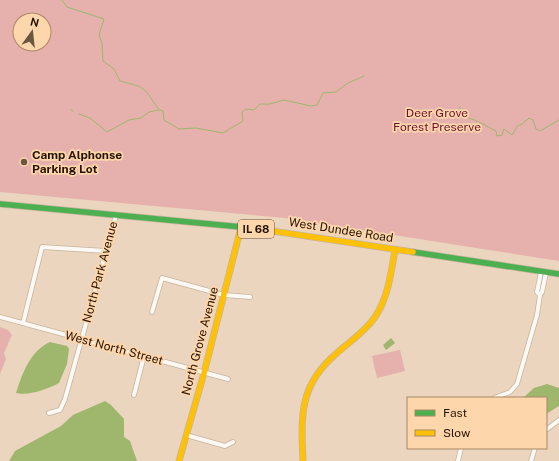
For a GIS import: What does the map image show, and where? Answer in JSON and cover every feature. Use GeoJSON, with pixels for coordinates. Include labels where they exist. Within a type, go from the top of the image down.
{"type":"FeatureCollection","features":[{"type":"Feature","properties":{"kind":"main road","name":"West Dundee Road"},"geometry":{"type":"LineString","coordinates":[[0,204],[241,227],[559,274]]}},
{"type":"Feature","properties":{"kind":"main road","name":"North Grove Avenue"},"geometry":{"type":"LineString","coordinates":[[178,461],[204,373],[241,227]]}},
{"type":"Feature","properties":{"kind":"main road"},"geometry":{"type":"LineString","coordinates":[[302,461],[302,409],[308,386],[318,370],[370,324],[380,307],[388,288],[395,250]]}},
{"type":"Feature","properties":{"kind":"street","name":"North Park Avenue"},"geometry":{"type":"LineString","coordinates":[[49,414],[60,410],[65,399],[116,215]]}},
{"type":"Feature","properties":{"kind":"street"},"geometry":{"type":"LineString","coordinates":[[23,323],[42,247],[106,251]]}},
{"type":"Feature","properties":{"kind":"street"},"geometry":{"type":"LineString","coordinates":[[497,397],[510,392],[517,384],[537,315],[540,295],[537,292],[544,272]]}},
{"type":"Feature","properties":{"kind":"street"},"geometry":{"type":"LineString","coordinates":[[152,312],[162,278],[224,295],[250,297]]}},
{"type":"Feature","properties":{"kind":"street","name":"West North Street"},"geometry":{"type":"LineString","coordinates":[[0,317],[228,379]]}},
{"type":"Feature","properties":{"kind":"street"},"geometry":{"type":"LineString","coordinates":[[134,395],[144,356]]}},
{"type":"Feature","properties":{"kind":"street"},"geometry":{"type":"LineString","coordinates":[[547,429],[559,420]]}},
{"type":"Feature","properties":{"kind":"street"},"geometry":{"type":"LineString","coordinates":[[186,435],[225,446],[233,442]]}},
{"type":"Feature","properties":{"kind":"street"},"geometry":{"type":"LineString","coordinates":[[458,461],[461,449]]}},
{"type":"Feature","properties":{"kind":"street"},"geometry":{"type":"LineString","coordinates":[[531,461],[535,449]]}},
{"type":"Feature","properties":{"kind":"green space","name":"Deer Grove Forest Preserve"},"geometry":{"type":"Polygon","coordinates":[[[0,0],[559,0],[559,261],[285,218],[0,192],[0,0]]]}},
{"type":"Feature","properties":{"kind":"green space"},"geometry":{"type":"Polygon","coordinates":[[[0,327],[8,330],[12,335],[4,353],[6,359],[0,374],[0,327]]]}},
{"type":"Feature","properties":{"kind":"green space"},"geometry":{"type":"Polygon","coordinates":[[[400,350],[405,371],[377,378],[372,356],[400,350]]]}},
{"type":"Feature","properties":{"kind":"shaded area"},"geometry":{"type":"Polygon","coordinates":[[[391,338],[395,343],[386,350],[383,345],[391,338]]]}},
{"type":"Feature","properties":{"kind":"shaded area"},"geometry":{"type":"Polygon","coordinates":[[[50,342],[67,346],[69,349],[67,364],[59,383],[49,388],[26,394],[16,393],[24,371],[32,357],[43,346],[50,342]]]}},
{"type":"Feature","properties":{"kind":"shaded area"},"geometry":{"type":"Polygon","coordinates":[[[547,384],[559,388],[559,406],[547,413],[547,397],[524,397],[534,388],[547,384]]]}},
{"type":"Feature","properties":{"kind":"shaded area"},"geometry":{"type":"Polygon","coordinates":[[[105,401],[111,405],[124,419],[124,437],[130,441],[137,461],[9,461],[15,451],[61,426],[73,415],[105,401]]]}},
{"type":"Feature","properties":{"kind":"waterway"},"geometry":{"type":"LineString","coordinates":[[62,0],[67,7],[104,19],[99,35],[102,43],[103,61],[114,69],[120,81],[136,85],[144,90],[159,110],[163,111],[164,120],[179,129],[196,128],[223,133],[243,121],[242,112],[246,109],[254,110],[260,104],[270,104],[284,100],[311,106],[317,105],[323,93],[336,92],[348,83],[364,76]]}},
{"type":"Feature","properties":{"kind":"waterway"},"geometry":{"type":"LineString","coordinates":[[459,107],[468,118],[478,121],[496,131],[497,136],[502,135],[504,129],[512,135],[518,125],[521,125],[529,118],[533,120],[536,129],[540,131],[559,120]]}},
{"type":"Feature","properties":{"kind":"waterway"},"geometry":{"type":"LineString","coordinates":[[79,114],[90,118],[107,132],[129,120],[141,118],[149,112],[158,110]]}},
{"type":"Feature","properties":{"kind":"traffic: fast"},"geometry":{"type":"LineString","coordinates":[[0,204],[252,228]]}},
{"type":"Feature","properties":{"kind":"traffic: fast"},"geometry":{"type":"LineString","coordinates":[[413,252],[559,274]]}},
{"type":"Feature","properties":{"kind":"traffic: slow"},"geometry":{"type":"LineString","coordinates":[[179,461],[204,373],[241,227]]}},
{"type":"Feature","properties":{"kind":"traffic: slow"},"geometry":{"type":"LineString","coordinates":[[252,228],[413,252]]}},
{"type":"Feature","properties":{"kind":"traffic: slow"},"geometry":{"type":"LineString","coordinates":[[303,461],[303,415],[309,389],[315,377],[325,365],[362,332],[375,317],[386,294],[395,250]]}},
{"type":"Feature","properties":{"kind":"place","name":"Camp Alphonse Parking Lot"},"geometry":{"type":"Point","coordinates":[24,162]}}]}
